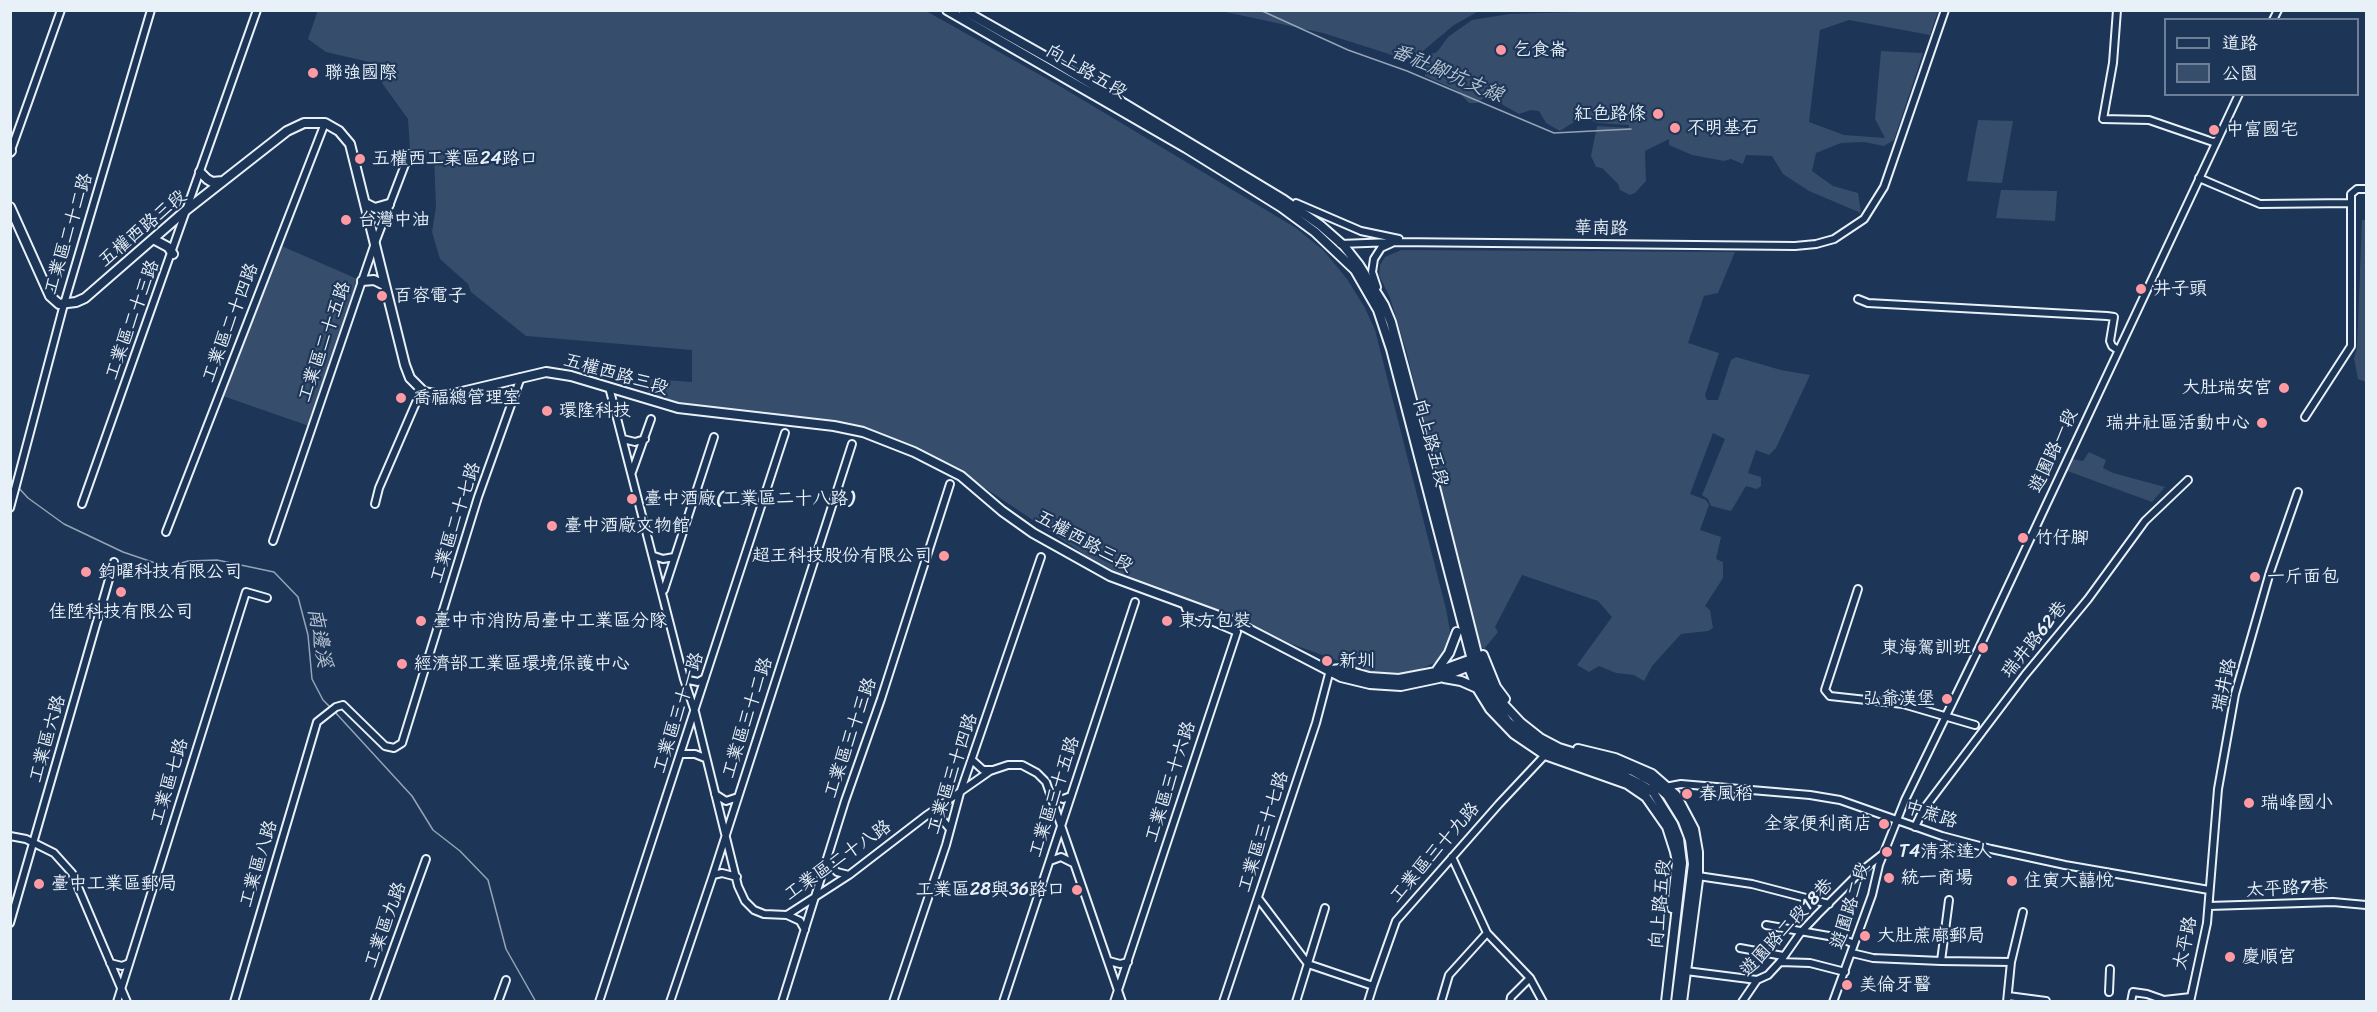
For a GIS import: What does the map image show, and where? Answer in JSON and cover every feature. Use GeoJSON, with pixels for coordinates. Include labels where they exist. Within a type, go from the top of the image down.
{"type":"FeatureCollection","features":[{"type":"Feature","properties":{"kind":"main road","name":"向上路五段"},"geometry":{"type":"LineString","coordinates":[[947,10],[1186,148],[1281,207],[1331,246],[1355,270],[1378,310],[1391,349],[1484,688],[1508,722],[1537,745],[1571,760],[1618,773],[1649,795],[1673,824],[1681,851],[1680,887],[1666,1002]]}},
{"type":"Feature","properties":{"kind":"main road","name":"向上路五段"},"geometry":{"type":"LineString","coordinates":[[963,10],[1189,142],[1320,225],[1341,244],[1370,282],[1391,322],[1428,456],[1476,661],[1477,688],[1504,726],[1545,755],[1649,795],[1667,827],[1677,862],[1661,1002]]}},
{"type":"Feature","properties":{"kind":"main road","name":"五權西路三段"},"geometry":{"type":"LineString","coordinates":[[64,304],[85,298],[224,180],[297,125],[309,122],[325,123]]}},
{"type":"Feature","properties":{"kind":"main road"},"geometry":{"type":"LineString","coordinates":[[325,123],[339,131],[350,144],[405,365],[410,378],[421,391]]}},
{"type":"Feature","properties":{"kind":"main road"},"geometry":{"type":"LineString","coordinates":[[200,172],[212,182],[224,180]]}},
{"type":"Feature","properties":{"kind":"main road"},"geometry":{"type":"LineString","coordinates":[[365,203],[375,208],[389,204]]}},
{"type":"Feature","properties":{"kind":"main road"},"geometry":{"type":"LineString","coordinates":[[12,211],[50,296],[56,302],[64,304]]}},
{"type":"Feature","properties":{"kind":"main road"},"geometry":{"type":"LineString","coordinates":[[153,239],[168,247],[172,254]]}},
{"type":"Feature","properties":{"kind":"main road"},"geometry":{"type":"LineString","coordinates":[[362,282],[374,280],[384,285]]}},
{"type":"Feature","properties":{"kind":"main road","name":"五權西路三段"},"geometry":{"type":"LineString","coordinates":[[421,391],[445,396],[521,376],[546,372],[609,387],[678,408],[834,426],[889,441],[961,476],[1002,511],[1033,533],[1125,583],[1235,622],[1341,677],[1382,686],[1401,686],[1476,661]]}},
{"type":"Feature","properties":{"kind":"main road"},"geometry":{"type":"LineString","coordinates":[[1457,632],[1438,675],[1477,688]]}},
{"type":"Feature","properties":{"kind":"main road","name":"向上路五段"},"geometry":{"type":"LineString","coordinates":[[1476,661],[1493,693],[1514,716],[1540,738],[1559,748],[1634,771],[1676,795],[1694,829],[1698,852],[1698,876],[1682,1002]]}},
{"type":"Feature","properties":{"kind":"main road","name":"向上路五段"},"geometry":{"type":"LineString","coordinates":[[1664,787],[1683,821],[1692,854],[1692,884],[1676,1002]]}},
{"type":"Feature","properties":{"kind":"street"},"geometry":{"type":"LineString","coordinates":[[11,152],[62,10]]}},
{"type":"Feature","properties":{"kind":"street","name":"工業區二十二路"},"geometry":{"type":"LineString","coordinates":[[10,508],[64,304],[151,10]]}},
{"type":"Feature","properties":{"kind":"street","name":"工業區二十三路"},"geometry":{"type":"LineString","coordinates":[[82,504],[257,10]]}},
{"type":"Feature","properties":{"kind":"street","name":"華南路"},"geometry":{"type":"LineString","coordinates":[[1331,246],[1394,242],[1795,246],[1834,239],[1864,219],[1878,198],[1910,116],[1945,10]]}},
{"type":"Feature","properties":{"kind":"street"},"geometry":{"type":"LineString","coordinates":[[2117,10],[2113,63],[2103,119],[2149,120],[2213,142],[2217,141]]}},
{"type":"Feature","properties":{"kind":"street","name":"遊園路一段"},"geometry":{"type":"LineString","coordinates":[[1896,820],[2238,96]]}},
{"type":"Feature","properties":{"kind":"street","name":"工業區二十四路"},"geometry":{"type":"LineString","coordinates":[[166,532],[325,123]]}},
{"type":"Feature","properties":{"kind":"street","name":"工業區二十五路"},"geometry":{"type":"LineString","coordinates":[[273,541],[375,243],[410,154]]}},
{"type":"Feature","properties":{"kind":"street"},"geometry":{"type":"LineString","coordinates":[[2199,178],[2260,204],[2351,203]]}},
{"type":"Feature","properties":{"kind":"street"},"geometry":{"type":"LineString","coordinates":[[2305,417],[2351,346],[2351,203],[2353,191],[2367,189]]}},
{"type":"Feature","properties":{"kind":"street"},"geometry":{"type":"LineString","coordinates":[[1296,202],[1361,231],[1420,242]]}},
{"type":"Feature","properties":{"kind":"street"},"geometry":{"type":"LineString","coordinates":[[1377,287],[1372,272],[1374,259],[1381,248],[1394,242]]}},
{"type":"Feature","properties":{"kind":"street"},"geometry":{"type":"LineString","coordinates":[[1858,299],[1868,303],[2114,317],[2110,341],[2112,346],[2118,350]]}},
{"type":"Feature","properties":{"kind":"street","name":"工業區二十七路"},"geometry":{"type":"LineString","coordinates":[[343,705],[385,746],[389,748],[400,746],[478,497],[521,376]]}},
{"type":"Feature","properties":{"kind":"street","name":"工業區二十八路"},"geometry":{"type":"LineString","coordinates":[[609,387],[742,897],[754,910],[768,916],[787,915],[849,875],[927,815],[994,770],[1012,765],[1030,768],[1046,782],[1122,1002]]}},
{"type":"Feature","properties":{"kind":"street"},"geometry":{"type":"LineString","coordinates":[[375,504],[379,488],[421,391]]}},
{"type":"Feature","properties":{"kind":"street"},"geometry":{"type":"LineString","coordinates":[[632,473],[651,419]]}},
{"type":"Feature","properties":{"kind":"street","name":"工業區三十一路"},"geometry":{"type":"LineString","coordinates":[[599,1002],[785,433]]}},
{"type":"Feature","properties":{"kind":"street"},"geometry":{"type":"LineString","coordinates":[[663,592],[714,437]]}},
{"type":"Feature","properties":{"kind":"street"},"geometry":{"type":"LineString","coordinates":[[623,439],[635,442],[645,439]]}},
{"type":"Feature","properties":{"kind":"street","name":"工業區三十二路"},"geometry":{"type":"LineString","coordinates":[[670,1002],[852,444]]}},
{"type":"Feature","properties":{"kind":"street","name":"瑞井路62巷"},"geometry":{"type":"LineString","coordinates":[[1915,827],[1923,810],[2025,675],[2088,599],[2145,521],[2188,480]]}},
{"type":"Feature","properties":{"kind":"street","name":"工業區三十三路"},"geometry":{"type":"LineString","coordinates":[[782,1002],[845,801],[950,484]]}},
{"type":"Feature","properties":{"kind":"street","name":"瑞井路"},"geometry":{"type":"LineString","coordinates":[[2209,890],[2218,789],[2235,694],[2270,572],[2298,492]]}},
{"type":"Feature","properties":{"kind":"street"},"geometry":{"type":"LineString","coordinates":[[654,556],[663,559],[675,557]]}},
{"type":"Feature","properties":{"kind":"street","name":"工業區三十四路"},"geometry":{"type":"LineString","coordinates":[[893,1002],[960,793],[1041,557]]}},
{"type":"Feature","properties":{"kind":"street","name":"工業區六路"},"geometry":{"type":"LineString","coordinates":[[10,923],[114,562]]}},
{"type":"Feature","properties":{"kind":"street"},"geometry":{"type":"LineString","coordinates":[[1858,589],[1825,690],[1830,696],[1903,704],[1975,725]]}},
{"type":"Feature","properties":{"kind":"street","name":"工業區七路"},"geometry":{"type":"LineString","coordinates":[[117,1002],[246,592],[267,598]]}},
{"type":"Feature","properties":{"kind":"street","name":"工業區三十五路"},"geometry":{"type":"LineString","coordinates":[[1003,1002],[1135,602]]}},
{"type":"Feature","properties":{"kind":"street","name":"工業區三十六路"},"geometry":{"type":"LineString","coordinates":[[1114,1002],[1237,632],[1186,609],[1184,603]]}},
{"type":"Feature","properties":{"kind":"street","name":"工業區三十七路"},"geometry":{"type":"LineString","coordinates":[[1223,1002],[1316,723],[1330,670]]}},
{"type":"Feature","properties":{"kind":"street"},"geometry":{"type":"LineString","coordinates":[[684,678],[698,682],[707,677]]}},
{"type":"Feature","properties":{"kind":"street","name":"工業區八路"},"geometry":{"type":"LineString","coordinates":[[234,1002],[317,722],[336,707],[343,705]]}},
{"type":"Feature","properties":{"kind":"street"},"geometry":{"type":"LineString","coordinates":[[681,754],[695,754],[705,758]]}},
{"type":"Feature","properties":{"kind":"street","name":"工業區三十九路"},"geometry":{"type":"LineString","coordinates":[[1368,1002],[1396,921],[1545,755]]}},
{"type":"Feature","properties":{"kind":"street"},"geometry":{"type":"LineString","coordinates":[[972,760],[983,770],[994,770]]}},
{"type":"Feature","properties":{"kind":"street"},"geometry":{"type":"LineString","coordinates":[[1676,795],[1682,784]]}},
{"type":"Feature","properties":{"kind":"street","name":"中蔗路"},"geometry":{"type":"LineString","coordinates":[[1649,795],[1664,787],[1682,784],[1820,797],[1863,806],[1942,836],[2065,865],[2209,890]]}},
{"type":"Feature","properties":{"kind":"street"},"geometry":{"type":"LineString","coordinates":[[715,794],[726,801],[738,797]]}},
{"type":"Feature","properties":{"kind":"street"},"geometry":{"type":"LineString","coordinates":[[1050,795],[1063,798],[1071,796]]}},
{"type":"Feature","properties":{"kind":"street"},"geometry":{"type":"LineString","coordinates":[[927,815],[941,818],[950,830]]}},
{"type":"Feature","properties":{"kind":"street","name":"遊園路二段"},"geometry":{"type":"LineString","coordinates":[[1833,1002],[1852,953],[1896,820]]}},
{"type":"Feature","properties":{"kind":"street"},"geometry":{"type":"LineString","coordinates":[[10,836],[54,853],[72,873],[127,1002]]}},
{"type":"Feature","properties":{"kind":"street","name":"遊園路二段18巷"},"geometry":{"type":"LineString","coordinates":[[1742,1002],[1757,980],[1768,975],[1782,959],[1801,932],[1860,872],[1884,854]]}},
{"type":"Feature","properties":{"kind":"street"},"geometry":{"type":"LineString","coordinates":[[1049,862],[1055,858],[1064,858],[1075,866]]}},
{"type":"Feature","properties":{"kind":"street"},"geometry":{"type":"LineString","coordinates":[[1452,858],[1487,933],[1530,978],[1543,1002]]}},
{"type":"Feature","properties":{"kind":"street","name":"工業區九路"},"geometry":{"type":"LineString","coordinates":[[374,1002],[426,859]]}},
{"type":"Feature","properties":{"kind":"street"},"geometry":{"type":"LineString","coordinates":[[827,861],[837,872],[849,875]]}},
{"type":"Feature","properties":{"kind":"street"},"geometry":{"type":"LineString","coordinates":[[713,875],[726,873],[736,877]]}},
{"type":"Feature","properties":{"kind":"street"},"geometry":{"type":"LineString","coordinates":[[1698,876],[1752,884],[1829,904]]}},
{"type":"Feature","properties":{"kind":"street","name":"太平路"},"geometry":{"type":"LineString","coordinates":[[2190,999],[2210,906],[2209,890]]}},
{"type":"Feature","properties":{"kind":"street"},"geometry":{"type":"LineString","coordinates":[[1258,898],[1308,964],[1373,986]]}},
{"type":"Feature","properties":{"kind":"street"},"geometry":{"type":"LineString","coordinates":[[1941,962],[1949,900]]}},
{"type":"Feature","properties":{"kind":"street","name":"太平路7巷"},"geometry":{"type":"LineString","coordinates":[[2210,906],[2333,902],[2367,905]]}},
{"type":"Feature","properties":{"kind":"street"},"geometry":{"type":"LineString","coordinates":[[1296,1002],[1325,908]]}},
{"type":"Feature","properties":{"kind":"street"},"geometry":{"type":"LineString","coordinates":[[2023,912],[2011,962],[2007,999],[2046,1001]]}},
{"type":"Feature","properties":{"kind":"street"},"geometry":{"type":"LineString","coordinates":[[787,915],[800,921],[805,930]]}},
{"type":"Feature","properties":{"kind":"street"},"geometry":{"type":"LineString","coordinates":[[1766,925],[1840,938],[1854,944]]}},
{"type":"Feature","properties":{"kind":"street"},"geometry":{"type":"LineString","coordinates":[[1441,1002],[1449,975],[1487,933]]}},
{"type":"Feature","properties":{"kind":"street"},"geometry":{"type":"LineString","coordinates":[[1740,948],[1845,972]]}},
{"type":"Feature","properties":{"kind":"street"},"geometry":{"type":"LineString","coordinates":[[1852,953],[1873,958],[1941,962],[2011,962]]}},
{"type":"Feature","properties":{"kind":"street"},"geometry":{"type":"LineString","coordinates":[[1108,961],[1120,964],[1128,962]]}},
{"type":"Feature","properties":{"kind":"street"},"geometry":{"type":"LineString","coordinates":[[110,963],[122,966],[130,963]]}},
{"type":"Feature","properties":{"kind":"street"},"geometry":{"type":"LineString","coordinates":[[2109,992],[2110,969]]}},
{"type":"Feature","properties":{"kind":"street"},"geometry":{"type":"LineString","coordinates":[[1686,971],[1757,980]]}},
{"type":"Feature","properties":{"kind":"street"},"geometry":{"type":"LineString","coordinates":[[1510,1002],[1511,997],[1530,978]]}},
{"type":"Feature","properties":{"kind":"street"},"geometry":{"type":"LineString","coordinates":[[498,1002],[506,980]]}},
{"type":"Feature","properties":{"kind":"street"},"geometry":{"type":"LineString","coordinates":[[2131,1002],[2133,992],[2164,1000],[2190,999]]}},
{"type":"Feature","properties":{"kind":"green space"},"geometry":{"type":"Polygon","coordinates":[[[318,10],[926,11],[1058,85],[1296,228],[1323,250],[1347,279],[1365,308],[1375,330],[1446,609],[1450,631],[1445,652],[1436,662],[1416,671],[1375,674],[1289,643],[1248,622],[1109,571],[967,476],[918,449],[843,423],[678,406],[648,394],[651,379],[692,382],[692,350],[526,336],[471,292],[468,284],[440,259],[432,232],[436,207],[434,157],[410,149],[408,119],[382,83],[385,73],[378,64],[326,52],[308,39],[318,10]]]}},
{"type":"Feature","properties":{"kind":"green space"},"geometry":{"type":"Polygon","coordinates":[[[1938,10],[1930,35],[1849,20],[1820,30],[1809,122],[1844,135],[1885,138],[1875,119],[1881,51],[1923,53],[1894,140],[1884,146],[1864,142],[1841,143],[1816,153],[1812,171],[1833,186],[1858,193],[1861,213],[1809,191],[1783,174],[1772,156],[1746,155],[1743,164],[1731,159],[1724,161],[1692,155],[1669,145],[1669,139],[1645,151],[1646,181],[1630,195],[1620,190],[1618,184],[1602,168],[1596,167],[1591,156],[1597,126],[1629,128],[1629,125],[1597,123],[1586,118],[1577,120],[1560,131],[1546,123],[1539,111],[1531,110],[1519,114],[1485,97],[1477,103],[1469,103],[1458,91],[1425,76],[1425,56],[1437,52],[1448,37],[1472,20],[1509,14],[1611,11],[1938,10]]]}},
{"type":"Feature","properties":{"kind":"green space"},"geometry":{"type":"Polygon","coordinates":[[[1221,11],[1479,11],[1454,25],[1418,55],[1392,55],[1323,33],[1221,11]]]}},
{"type":"Feature","properties":{"kind":"green space"},"geometry":{"type":"Polygon","coordinates":[[[1978,120],[2013,121],[2002,183],[1967,181],[1978,120]]]}},
{"type":"Feature","properties":{"kind":"green space"},"geometry":{"type":"Polygon","coordinates":[[[2001,190],[2057,191],[2055,221],[1996,218],[2001,190]]]}},
{"type":"Feature","properties":{"kind":"green space"},"geometry":{"type":"Polygon","coordinates":[[[2362,220],[2366,220],[2366,382],[2358,379],[2354,358],[2357,348],[2362,220]]]}},
{"type":"Feature","properties":{"kind":"green space"},"geometry":{"type":"Polygon","coordinates":[[[277,244],[362,281],[312,427],[220,395],[277,244]]]}},
{"type":"Feature","properties":{"kind":"green space"},"geometry":{"type":"Polygon","coordinates":[[[1401,250],[1735,252],[1718,293],[1704,296],[1688,343],[1719,353],[1705,395],[1707,400],[1718,400],[1731,360],[1736,357],[1781,370],[1810,375],[1776,448],[1769,455],[1756,450],[1748,473],[1761,477],[1761,486],[1757,489],[1746,486],[1731,511],[1711,506],[1708,499],[1702,495],[1725,439],[1713,433],[1690,494],[1706,500],[1709,505],[1700,530],[1721,537],[1716,559],[1723,562],[1723,578],[1705,606],[1710,610],[1713,628],[1708,631],[1681,634],[1652,666],[1644,681],[1634,675],[1616,673],[1599,666],[1589,672],[1577,665],[1612,617],[1598,601],[1522,575],[1495,627],[1498,632],[1484,649],[1478,643],[1406,350],[1390,298],[1379,275],[1380,265],[1385,257],[1401,250]]]}},
{"type":"Feature","properties":{"kind":"green space"},"geometry":{"type":"Polygon","coordinates":[[[2089,452],[2106,460],[2103,468],[2113,473],[2165,487],[2152,502],[2062,469],[2067,458],[2083,461],[2089,452]]]}},
{"type":"Feature","properties":{"kind":"waterway","name":"番社腳坑支線"},"geometry":{"type":"LineString","coordinates":[[1260,10],[1348,50],[1407,71],[1554,133],[1631,129]]}},
{"type":"Feature","properties":{"kind":"waterway","name":"南邊溪"},"geometry":{"type":"LineString","coordinates":[[17,486],[28,498],[64,524],[123,552],[167,567],[188,561],[217,560],[274,572],[298,597],[308,635],[312,679],[323,700],[330,707]]}},
{"type":"Feature","properties":{"kind":"waterway","name":"南邊溪"},"geometry":{"type":"LineString","coordinates":[[334,711],[412,796],[433,830],[460,851],[488,880],[506,949],[536,1002]]}},
{"type":"Feature","properties":{"kind":"waterway"},"geometry":{"type":"LineString","coordinates":[[2187,995],[2203,929]]}},
{"type":"Feature","properties":{"kind":"place","name":"乞食崙"},"geometry":{"type":"Point","coordinates":[1501,50]}},
{"type":"Feature","properties":{"kind":"place","name":"聯強國際"},"geometry":{"type":"Point","coordinates":[313,73]}},
{"type":"Feature","properties":{"kind":"place","name":"紅色路條"},"geometry":{"type":"Point","coordinates":[1658,114]}},
{"type":"Feature","properties":{"kind":"place","name":"不明基石"},"geometry":{"type":"Point","coordinates":[1675,128]}},
{"type":"Feature","properties":{"kind":"place","name":"中富國宅"},"geometry":{"type":"Point","coordinates":[2214,130]}},
{"type":"Feature","properties":{"kind":"place","name":"五權西工業區24路口"},"geometry":{"type":"Point","coordinates":[360,159]}},
{"type":"Feature","properties":{"kind":"place","name":"台灣中油"},"geometry":{"type":"Point","coordinates":[346,220]}},
{"type":"Feature","properties":{"kind":"place","name":"井子頭"},"geometry":{"type":"Point","coordinates":[2141,289]}},
{"type":"Feature","properties":{"kind":"place","name":"百容電子"},"geometry":{"type":"Point","coordinates":[382,296]}},
{"type":"Feature","properties":{"kind":"place","name":"大肚瑞安宮"},"geometry":{"type":"Point","coordinates":[2284,388]}},
{"type":"Feature","properties":{"kind":"place","name":"喬福總管理室"},"geometry":{"type":"Point","coordinates":[401,398]}},
{"type":"Feature","properties":{"kind":"place","name":"環隆科技"},"geometry":{"type":"Point","coordinates":[547,411]}},
{"type":"Feature","properties":{"kind":"place","name":"瑞井社區活動中心"},"geometry":{"type":"Point","coordinates":[2262,423]}},
{"type":"Feature","properties":{"kind":"place","name":"臺中酒廠(工業區二十八路)"},"geometry":{"type":"Point","coordinates":[632,499]}},
{"type":"Feature","properties":{"kind":"place","name":"臺中酒廠文物館"},"geometry":{"type":"Point","coordinates":[552,526]}},
{"type":"Feature","properties":{"kind":"place","name":"竹仔腳"},"geometry":{"type":"Point","coordinates":[2023,538]}},
{"type":"Feature","properties":{"kind":"place","name":"超王科技股份有限公司"},"geometry":{"type":"Point","coordinates":[944,556]}},
{"type":"Feature","properties":{"kind":"place","name":"鈞曜科技有限公司"},"geometry":{"type":"Point","coordinates":[86,572]}},
{"type":"Feature","properties":{"kind":"place","name":"一斤面包"},"geometry":{"type":"Point","coordinates":[2255,577]}},
{"type":"Feature","properties":{"kind":"place","name":"佳陞科技有限公司"},"geometry":{"type":"Point","coordinates":[121,592]}},
{"type":"Feature","properties":{"kind":"place","name":"臺中市消防局臺中工業區分隊"},"geometry":{"type":"Point","coordinates":[421,621]}},
{"type":"Feature","properties":{"kind":"place","name":"東方包裝"},"geometry":{"type":"Point","coordinates":[1167,621]}},
{"type":"Feature","properties":{"kind":"place","name":"東海駕訓班"},"geometry":{"type":"Point","coordinates":[1983,648]}},
{"type":"Feature","properties":{"kind":"place","name":"新圳"},"geometry":{"type":"Point","coordinates":[1327,661]}},
{"type":"Feature","properties":{"kind":"place","name":"經濟部工業區環境保護中心"},"geometry":{"type":"Point","coordinates":[402,664]}},
{"type":"Feature","properties":{"kind":"place","name":"弘爺漢堡"},"geometry":{"type":"Point","coordinates":[1947,699]}},
{"type":"Feature","properties":{"kind":"place","name":"春風稻"},"geometry":{"type":"Point","coordinates":[1687,794]}},
{"type":"Feature","properties":{"kind":"place","name":"瑞峰國小"},"geometry":{"type":"Point","coordinates":[2249,803]}},
{"type":"Feature","properties":{"kind":"place","name":"全家便利商店"},"geometry":{"type":"Point","coordinates":[1884,824]}},
{"type":"Feature","properties":{"kind":"place","name":"T4清茶達人"},"geometry":{"type":"Point","coordinates":[1887,852]}},
{"type":"Feature","properties":{"kind":"place","name":"統一商場"},"geometry":{"type":"Point","coordinates":[1889,878]}},
{"type":"Feature","properties":{"kind":"place","name":"住寅大囍悅"},"geometry":{"type":"Point","coordinates":[2012,881]}},
{"type":"Feature","properties":{"kind":"place","name":"臺中工業區郵局"},"geometry":{"type":"Point","coordinates":[39,884]}},
{"type":"Feature","properties":{"kind":"place","name":"工業區28與36路口"},"geometry":{"type":"Point","coordinates":[1077,890]}},
{"type":"Feature","properties":{"kind":"place","name":"大肚蔗廍郵局"},"geometry":{"type":"Point","coordinates":[1865,936]}},
{"type":"Feature","properties":{"kind":"place","name":"慶順宮"},"geometry":{"type":"Point","coordinates":[2230,957]}},
{"type":"Feature","properties":{"kind":"place","name":"美倫牙醫"},"geometry":{"type":"Point","coordinates":[1847,985]}}]}
